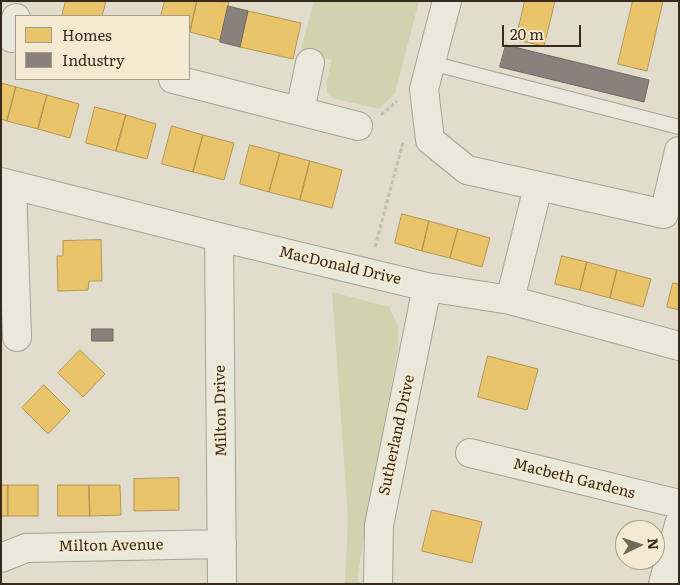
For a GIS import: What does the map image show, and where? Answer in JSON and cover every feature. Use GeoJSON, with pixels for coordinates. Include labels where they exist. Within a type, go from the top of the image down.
{"type":"FeatureCollection","features":[{"type":"Feature","properties":{"kind":"street"},"geometry":{"type":"LineString","coordinates":[[16,15],[20,1]]}},
{"type":"Feature","properties":{"kind":"street"},"geometry":{"type":"LineString","coordinates":[[447,1],[424,89],[430,140],[467,170],[664,214],[679,151]]}},
{"type":"Feature","properties":{"kind":"street"},"geometry":{"type":"LineString","coordinates":[[300,111],[310,63]]}},
{"type":"Feature","properties":{"kind":"street"},"geometry":{"type":"LineString","coordinates":[[177,80],[358,126]]}},
{"type":"Feature","properties":{"kind":"street"},"geometry":{"type":"LineString","coordinates":[[6,184],[17,336]]}},
{"type":"Feature","properties":{"kind":"street","name":"MacDonald Drive"},"geometry":{"type":"LineString","coordinates":[[6,184],[427,287],[510,300],[679,346]]}},
{"type":"Feature","properties":{"kind":"street"},"geometry":{"type":"LineString","coordinates":[[510,300],[538,187]]}},
{"type":"Feature","properties":{"kind":"street","name":"Milton Drive"},"geometry":{"type":"LineString","coordinates":[[219,237],[222,584]]}},
{"type":"Feature","properties":{"kind":"street","name":"Sutherland Drive"},"geometry":{"type":"LineString","coordinates":[[378,584],[379,525],[427,287]]}},
{"type":"Feature","properties":{"kind":"street","name":"Macbeth Gardens"},"geometry":{"type":"LineString","coordinates":[[470,453],[679,504]]}},
{"type":"Feature","properties":{"kind":"street"},"geometry":{"type":"LineString","coordinates":[[663,584],[679,524]]}},
{"type":"Feature","properties":{"kind":"street","name":"Milton Avenue"},"geometry":{"type":"LineString","coordinates":[[1,558],[26,548],[222,544]]}},
{"type":"Feature","properties":{"kind":"lane"},"geometry":{"type":"LineString","coordinates":[[431,63],[679,127]]}},
{"type":"Feature","properties":{"kind":"green space"},"geometry":{"type":"Polygon","coordinates":[[[314,1],[419,1],[395,93],[379,109],[332,98],[327,93],[327,80],[332,60],[300,52],[314,1]]]}},
{"type":"Feature","properties":{"kind":"green space"},"geometry":{"type":"Polygon","coordinates":[[[332,292],[389,307],[398,326],[398,347],[358,573],[358,584],[345,584],[348,518],[332,292]]]}},
{"type":"Feature","properties":{"kind":"building: Homes"},"geometry":{"type":"Polygon","coordinates":[[[66,1],[106,1],[102,15],[62,15],[66,1]]]}},
{"type":"Feature","properties":{"kind":"building: Homes"},"geometry":{"type":"Polygon","coordinates":[[[165,1],[197,1],[190,32],[190,15],[161,15],[165,1]]]}},
{"type":"Feature","properties":{"kind":"building: Homes"},"geometry":{"type":"Polygon","coordinates":[[[197,1],[229,2],[220,40],[190,32],[197,1]]]}},
{"type":"Feature","properties":{"kind":"building: Homes"},"geometry":{"type":"Polygon","coordinates":[[[525,1],[555,1],[544,46],[516,40],[525,1]]]}},
{"type":"Feature","properties":{"kind":"building: Homes"},"geometry":{"type":"Polygon","coordinates":[[[633,1],[663,1],[647,71],[618,64],[633,1]]]}},
{"type":"Feature","properties":{"kind":"building: Homes"},"geometry":{"type":"Polygon","coordinates":[[[248,11],[301,23],[293,59],[240,47],[248,11]]]}},
{"type":"Feature","properties":{"kind":"building: Homes"},"geometry":{"type":"Polygon","coordinates":[[[1,83],[16,87],[7,121],[1,119],[1,83]]]}},
{"type":"Feature","properties":{"kind":"building: Homes"},"geometry":{"type":"Polygon","coordinates":[[[16,87],[47,95],[38,129],[7,121],[16,87]]]}},
{"type":"Feature","properties":{"kind":"building: Homes"},"geometry":{"type":"Polygon","coordinates":[[[47,95],[79,104],[70,138],[38,129],[47,95]]]}},
{"type":"Feature","properties":{"kind":"building: Homes"},"geometry":{"type":"Polygon","coordinates":[[[95,107],[126,115],[116,151],[86,143],[95,107]]]}},
{"type":"Feature","properties":{"kind":"building: Homes"},"geometry":{"type":"Polygon","coordinates":[[[126,115],[156,124],[147,159],[116,151],[126,115]]]}},
{"type":"Feature","properties":{"kind":"building: Homes"},"geometry":{"type":"Polygon","coordinates":[[[172,126],[203,135],[193,172],[162,164],[172,126]]]}},
{"type":"Feature","properties":{"kind":"building: Homes"},"geometry":{"type":"Polygon","coordinates":[[[203,135],[234,143],[224,180],[193,172],[203,135]]]}},
{"type":"Feature","properties":{"kind":"building: Homes"},"geometry":{"type":"Polygon","coordinates":[[[250,145],[280,153],[269,192],[240,184],[250,145]]]}},
{"type":"Feature","properties":{"kind":"building: Homes"},"geometry":{"type":"Polygon","coordinates":[[[280,153],[310,161],[300,200],[269,192],[280,153]]]}},
{"type":"Feature","properties":{"kind":"building: Homes"},"geometry":{"type":"Polygon","coordinates":[[[310,161],[342,170],[332,208],[300,200],[310,161]]]}},
{"type":"Feature","properties":{"kind":"building: Homes"},"geometry":{"type":"Polygon","coordinates":[[[402,214],[429,221],[422,251],[395,243],[402,214]]]}},
{"type":"Feature","properties":{"kind":"building: Homes"},"geometry":{"type":"Polygon","coordinates":[[[429,221],[458,229],[450,258],[422,251],[429,221]]]}},
{"type":"Feature","properties":{"kind":"building: Homes"},"geometry":{"type":"Polygon","coordinates":[[[458,229],[490,238],[482,267],[450,258],[458,229]]]}},
{"type":"Feature","properties":{"kind":"building: Homes"},"geometry":{"type":"Polygon","coordinates":[[[101,240],[102,281],[89,281],[88,290],[58,291],[57,256],[63,256],[63,241],[101,240]]]}},
{"type":"Feature","properties":{"kind":"building: Homes"},"geometry":{"type":"Polygon","coordinates":[[[562,256],[587,262],[580,290],[555,284],[562,256]]]}},
{"type":"Feature","properties":{"kind":"building: Homes"},"geometry":{"type":"Polygon","coordinates":[[[587,262],[617,270],[610,298],[580,290],[587,262]]]}},
{"type":"Feature","properties":{"kind":"building: Homes"},"geometry":{"type":"Polygon","coordinates":[[[617,270],[651,279],[643,307],[610,298],[617,270]]]}},
{"type":"Feature","properties":{"kind":"building: Homes"},"geometry":{"type":"Polygon","coordinates":[[[673,283],[679,284],[679,310],[667,307],[673,283]]]}},
{"type":"Feature","properties":{"kind":"building: Homes"},"geometry":{"type":"Polygon","coordinates":[[[80,350],[105,374],[83,397],[58,373],[80,350]]]}},
{"type":"Feature","properties":{"kind":"building: Homes"},"geometry":{"type":"Polygon","coordinates":[[[488,356],[538,369],[527,410],[478,397],[488,356]]]}},
{"type":"Feature","properties":{"kind":"building: Homes"},"geometry":{"type":"Polygon","coordinates":[[[44,385],[70,411],[48,434],[22,408],[44,385]]]}},
{"type":"Feature","properties":{"kind":"building: Homes"},"geometry":{"type":"Polygon","coordinates":[[[179,478],[179,510],[134,511],[134,479],[179,478]]]}},
{"type":"Feature","properties":{"kind":"building: Homes"},"geometry":{"type":"Polygon","coordinates":[[[1,485],[8,485],[8,516],[1,516],[1,485]]]}},
{"type":"Feature","properties":{"kind":"building: Homes"},"geometry":{"type":"Polygon","coordinates":[[[8,485],[38,485],[38,516],[8,516],[8,485]]]}},
{"type":"Feature","properties":{"kind":"building: Homes"},"geometry":{"type":"Polygon","coordinates":[[[58,485],[89,485],[90,516],[58,516],[58,485]]]}},
{"type":"Feature","properties":{"kind":"building: Homes"},"geometry":{"type":"Polygon","coordinates":[[[89,485],[120,485],[121,515],[90,516],[89,485]]]}},
{"type":"Feature","properties":{"kind":"building: Homes"},"geometry":{"type":"Polygon","coordinates":[[[432,510],[482,522],[472,563],[422,551],[432,510]]]}},
{"type":"Feature","properties":{"kind":"building: Industry"},"geometry":{"type":"Polygon","coordinates":[[[228,6],[248,11],[240,47],[220,42],[228,6]]]}},
{"type":"Feature","properties":{"kind":"building: Industry"},"geometry":{"type":"Polygon","coordinates":[[[506,45],[649,80],[644,102],[500,67],[506,45]]]}},
{"type":"Feature","properties":{"kind":"building: Industry"},"geometry":{"type":"Polygon","coordinates":[[[92,329],[113,329],[113,341],[92,341],[92,329]]]}}]}
